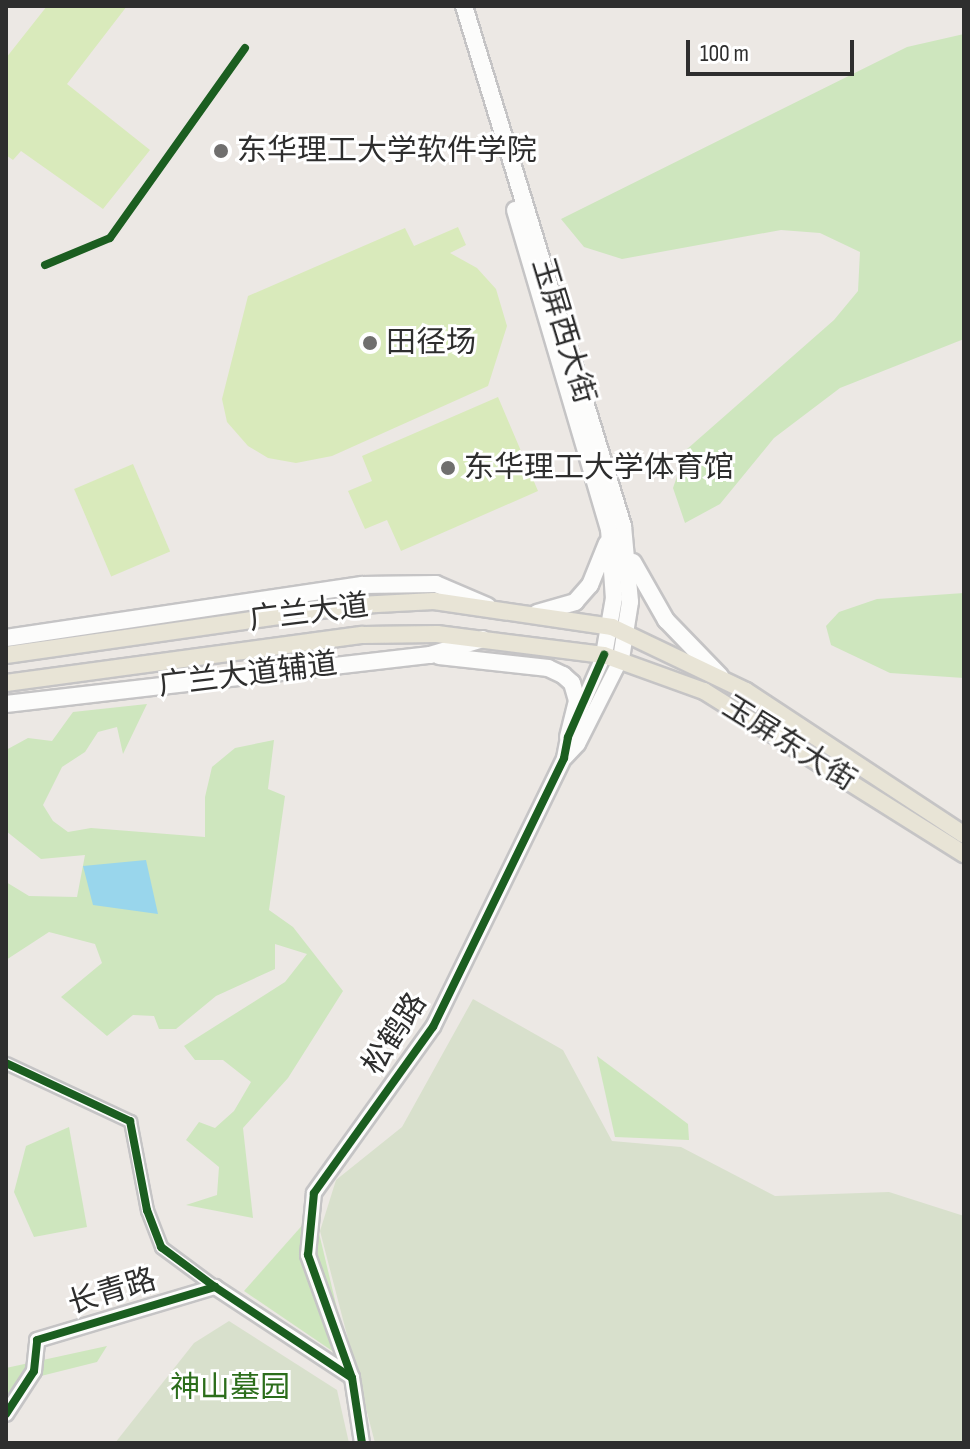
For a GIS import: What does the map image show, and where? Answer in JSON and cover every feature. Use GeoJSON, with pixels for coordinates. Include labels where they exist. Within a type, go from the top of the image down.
{"type":"FeatureCollection","features":[{"type":"Feature","properties":{"kind":"main road","name":"玉屏西大街"},"geometry":{"type":"LineString","coordinates":[[453,6],[609,529],[612,627],[604,655]]}},
{"type":"Feature","properties":{"kind":"main road","name":"玉屏西大街"},"geometry":{"type":"LineString","coordinates":[[464,6],[629,554],[629,633],[621,659]]}},
{"type":"Feature","properties":{"kind":"main road"},"geometry":{"type":"LineString","coordinates":[[528,614],[557,611],[575,602],[600,567],[609,529]]}},
{"type":"Feature","properties":{"kind":"main road"},"geometry":{"type":"LineString","coordinates":[[629,554],[666,620],[721,677]]}},
{"type":"Feature","properties":{"kind":"main road"},"geometry":{"type":"LineString","coordinates":[[6,638],[362,585],[436,584],[489,607]]}},
{"type":"Feature","properties":{"kind":"main road","name":"广兰大道"},"geometry":{"type":"LineString","coordinates":[[6,655],[359,605],[434,601],[612,627]]}},
{"type":"Feature","properties":{"kind":"main road","name":"玉屏东大街"},"geometry":{"type":"LineString","coordinates":[[612,627],[721,677],[964,835]]}},
{"type":"Feature","properties":{"kind":"main road","name":"广兰大道"},"geometry":{"type":"LineString","coordinates":[[6,683],[363,635],[487,638],[604,655]]}},
{"type":"Feature","properties":{"kind":"main road","name":"广兰大道辅道"},"geometry":{"type":"LineString","coordinates":[[6,704],[430,655],[487,638]]}},
{"type":"Feature","properties":{"kind":"main road"},"geometry":{"type":"LineString","coordinates":[[468,644],[550,656],[574,675],[577,701],[568,737]]}},
{"type":"Feature","properties":{"kind":"main road"},"geometry":{"type":"LineString","coordinates":[[430,655],[548,668],[572,683],[577,701]]}},
{"type":"Feature","properties":{"kind":"main road","name":"玉屏东大街"},"geometry":{"type":"LineString","coordinates":[[604,655],[704,691],[964,854]]}},
{"type":"Feature","properties":{"kind":"street","name":"松鹤路"},"geometry":{"type":"LineString","coordinates":[[362,1443],[352,1378],[308,1255],[314,1193],[433,1027],[564,758],[568,737],[604,655]]}},
{"type":"Feature","properties":{"kind":"street","name":"松鹤路"},"geometry":{"type":"LineString","coordinates":[[564,758],[578,744],[621,659]]}},
{"type":"Feature","properties":{"kind":"street"},"geometry":{"type":"LineString","coordinates":[[6,1063],[130,1121],[147,1210],[161,1247],[215,1287],[352,1378]]}},
{"type":"Feature","properties":{"kind":"street","name":"长青路"},"geometry":{"type":"LineString","coordinates":[[6,1414],[34,1371],[37,1340],[215,1287]]}},
{"type":"Feature","properties":{"kind":"green space"},"geometry":{"type":"Polygon","coordinates":[[[47,6],[127,6],[67,84],[150,150],[103,209],[21,151],[13,160],[6,155],[6,58],[47,6]]]}},
{"type":"Feature","properties":{"kind":"green space"},"geometry":{"type":"Polygon","coordinates":[[[964,34],[964,339],[840,388],[774,438],[720,504],[685,523],[673,488],[686,450],[834,320],[858,291],[860,252],[820,233],[781,230],[622,259],[584,247],[561,219],[907,47],[964,34]]]}},
{"type":"Feature","properties":{"kind":"green space","name":"田径场"},"geometry":{"type":"Polygon","coordinates":[[[458,227],[466,245],[450,253],[477,268],[496,289],[507,326],[488,386],[332,456],[296,463],[268,458],[248,446],[227,422],[222,399],[248,296],[405,228],[414,246],[458,227]]]}},
{"type":"Feature","properties":{"kind":"green space","name":"东华理工大学体育馆"},"geometry":{"type":"Polygon","coordinates":[[[498,397],[538,491],[401,551],[387,520],[365,529],[348,491],[372,481],[362,456],[498,397]]]}},
{"type":"Feature","properties":{"kind":"green space"},"geometry":{"type":"Polygon","coordinates":[[[133,464],[170,551],[111,576],[74,489],[133,464]]]}},
{"type":"Feature","properties":{"kind":"green space"},"geometry":{"type":"Polygon","coordinates":[[[964,593],[964,678],[890,673],[831,645],[826,626],[839,612],[877,599],[964,593]]]}},
{"type":"Feature","properties":{"kind":"green space"},"geometry":{"type":"Polygon","coordinates":[[[147,704],[123,754],[117,727],[98,732],[85,752],[62,767],[43,805],[53,821],[68,832],[91,828],[205,837],[205,797],[212,767],[235,748],[274,740],[268,789],[285,796],[269,910],[293,927],[343,991],[288,1078],[243,1128],[253,1218],[186,1205],[217,1195],[219,1167],[186,1140],[199,1122],[215,1128],[234,1111],[251,1082],[223,1060],[195,1060],[184,1046],[285,982],[307,954],[275,944],[275,969],[216,996],[176,1029],[159,1029],[154,1016],[133,1015],[107,1036],[61,997],[102,963],[95,944],[49,932],[6,960],[6,882],[29,896],[77,897],[85,855],[41,859],[6,831],[6,750],[28,738],[52,741],[73,712],[147,704]]]}},
{"type":"Feature","properties":{"kind":"green space"},"geometry":{"type":"Polygon","coordinates":[[[473,999],[563,1050],[612,1141],[681,1147],[775,1196],[889,1192],[964,1216],[964,1443],[375,1443],[320,1231],[336,1180],[402,1127],[473,999]]]}},
{"type":"Feature","properties":{"kind":"green space"},"geometry":{"type":"Polygon","coordinates":[[[597,1056],[688,1124],[689,1140],[615,1137],[597,1056]]]}},
{"type":"Feature","properties":{"kind":"green space"},"geometry":{"type":"Polygon","coordinates":[[[69,1127],[87,1227],[34,1237],[14,1192],[26,1146],[69,1127]]]}},
{"type":"Feature","properties":{"kind":"green space"},"geometry":{"type":"Polygon","coordinates":[[[314,1212],[350,1363],[244,1291],[314,1212]]]}},
{"type":"Feature","properties":{"kind":"green space","name":"神山墓园"},"geometry":{"type":"Polygon","coordinates":[[[229,1321],[337,1390],[349,1443],[115,1443],[194,1343],[229,1321]]]}},
{"type":"Feature","properties":{"kind":"green space"},"geometry":{"type":"Polygon","coordinates":[[[107,1346],[97,1362],[29,1379],[6,1410],[6,1368],[107,1346]]]}},
{"type":"Feature","properties":{"kind":"water"},"geometry":{"type":"Polygon","coordinates":[[[146,860],[158,914],[93,905],[83,866],[146,860]]]}},
{"type":"Feature","properties":{"kind":"cycle path"},"geometry":{"type":"LineString","coordinates":[[45,265],[110,238],[245,48]]}},
{"type":"Feature","properties":{"kind":"cycle path"},"geometry":{"type":"LineString","coordinates":[[362,1443],[352,1378],[308,1255],[314,1193],[433,1027],[564,758],[568,737],[604,655]]}},
{"type":"Feature","properties":{"kind":"cycle path"},"geometry":{"type":"LineString","coordinates":[[6,1063],[130,1121],[147,1210],[161,1247],[215,1287]]}},
{"type":"Feature","properties":{"kind":"cycle path"},"geometry":{"type":"LineString","coordinates":[[6,1414],[34,1371],[37,1340],[215,1287],[352,1378]]}},
{"type":"Feature","properties":{"kind":"place","name":"东华理工大学软件学院"},"geometry":{"type":"Point","coordinates":[221,151]}},
{"type":"Feature","properties":{"kind":"place","name":"田径场"},"geometry":{"type":"Point","coordinates":[370,343]}},
{"type":"Feature","properties":{"kind":"place","name":"东华理工大学体育馆"},"geometry":{"type":"Point","coordinates":[448,468]}}]}
